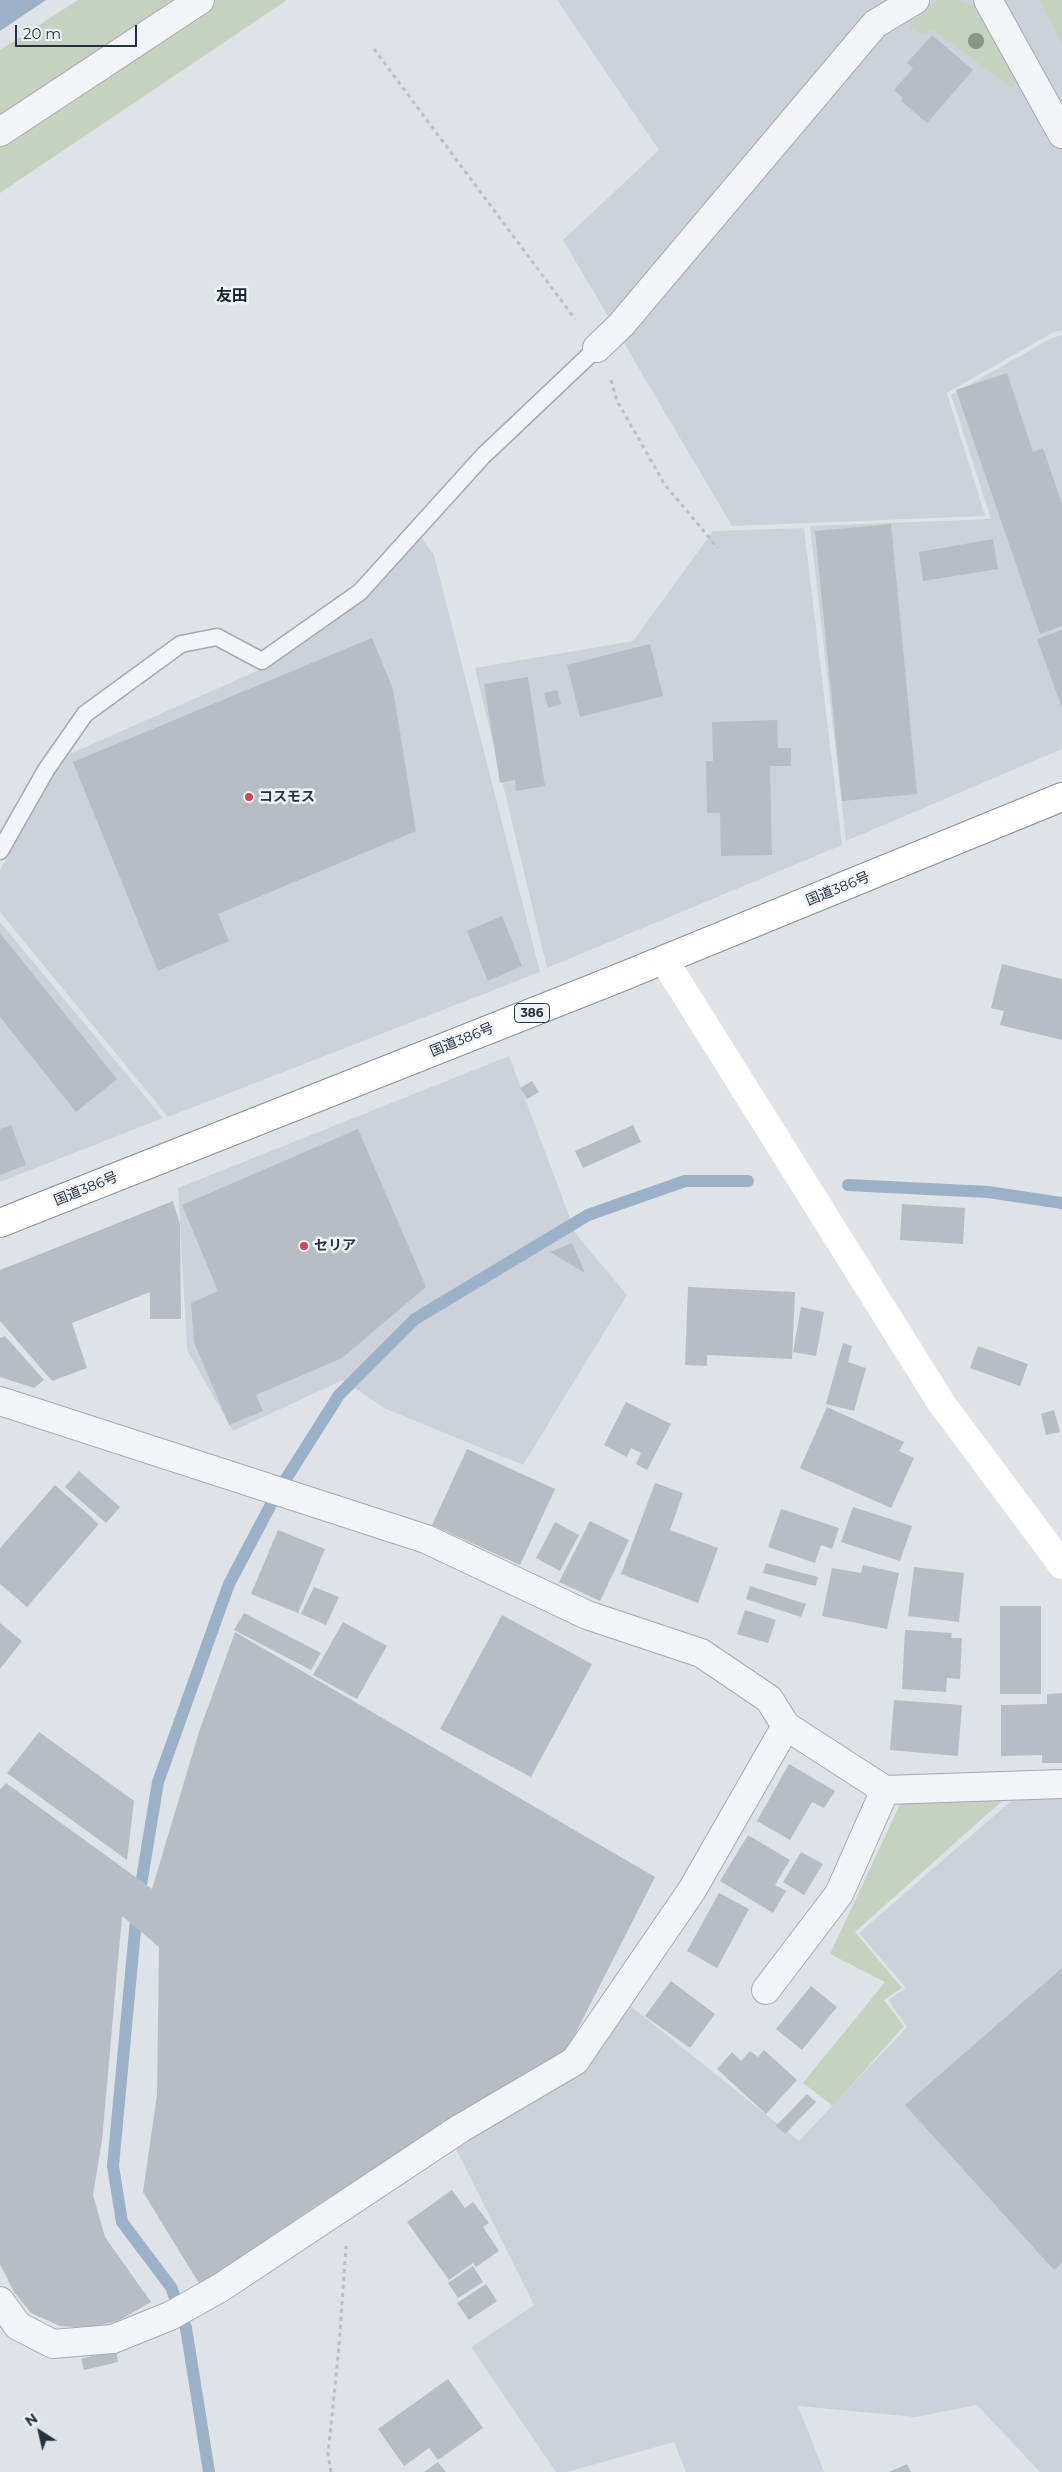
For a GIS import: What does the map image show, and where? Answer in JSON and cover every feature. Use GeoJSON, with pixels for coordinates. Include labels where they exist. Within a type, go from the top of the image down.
{"type":"FeatureCollection","features":[{"type":"Feature","properties":{"kind":"main road","name":"国道386号"},"geometry":{"type":"LineString","coordinates":[[0,1223],[664,960],[1062,797]]}},
{"type":"Feature","properties":{"kind":"main road"},"geometry":{"type":"LineString","coordinates":[[664,960],[942,1404],[1062,1565]]}},
{"type":"Feature","properties":{"kind":"street"},"geometry":{"type":"LineString","coordinates":[[0,132],[200,0]]}},
{"type":"Feature","properties":{"kind":"street"},"geometry":{"type":"LineString","coordinates":[[596,348],[621,325],[875,24],[915,0]]}},
{"type":"Feature","properties":{"kind":"street"},"geometry":{"type":"LineString","coordinates":[[988,0],[1062,134]]}},
{"type":"Feature","properties":{"kind":"street"},"geometry":{"type":"LineString","coordinates":[[0,1400],[426,1539],[587,1615],[701,1652],[769,1699],[786,1726],[885,1790],[1062,1784]]}},
{"type":"Feature","properties":{"kind":"street"},"geometry":{"type":"LineString","coordinates":[[0,2301],[18,2326],[53,2344],[113,2339],[179,2312],[220,2288],[461,2128],[575,2061],[692,1890],[786,1726]]}},
{"type":"Feature","properties":{"kind":"street"},"geometry":{"type":"LineString","coordinates":[[766,1990],[839,1894],[885,1790]]}},
{"type":"Feature","properties":{"kind":"lane"},"geometry":{"type":"LineString","coordinates":[[0,850],[46,770],[85,714],[182,644],[217,637],[262,661],[360,592],[483,456],[596,348]]}},
{"type":"Feature","properties":{"kind":"path"},"geometry":{"type":"LineString","coordinates":[[374,49],[596,348],[606,364],[617,401],[665,485],[718,548]]}},
{"type":"Feature","properties":{"kind":"path"},"geometry":{"type":"LineString","coordinates":[[330,2472],[328,2454],[339,2347],[349,2203]]}},
{"type":"Feature","properties":{"kind":"shaded area"},"geometry":{"type":"Polygon","coordinates":[[[557,0],[1062,0],[1062,330],[1052,333],[947,393],[985,516],[732,526],[563,240],[659,150],[557,0]]]}},
{"type":"Feature","properties":{"kind":"shaded area"},"geometry":{"type":"Polygon","coordinates":[[[1062,335],[1062,749],[846,841],[810,526],[991,519],[951,395],[1052,338],[1062,335]]]}},
{"type":"Feature","properties":{"kind":"shaded area"},"geometry":{"type":"Polygon","coordinates":[[[804,528],[842,845],[547,968],[475,668],[633,641],[713,531],[804,528]]]}},
{"type":"Feature","properties":{"kind":"shaded area"},"geometry":{"type":"Polygon","coordinates":[[[420,536],[434,555],[540,972],[168,1117],[0,912],[0,870],[63,757],[259,670],[420,536]]]}},
{"type":"Feature","properties":{"kind":"shaded area"},"geometry":{"type":"Polygon","coordinates":[[[0,922],[163,1118],[0,1182],[0,922]]]}},
{"type":"Feature","properties":{"kind":"shaded area"},"geometry":{"type":"Polygon","coordinates":[[[509,1056],[576,1234],[627,1295],[523,1465],[386,1409],[343,1380],[233,1431],[187,1350],[178,1188],[509,1056]]]}},
{"type":"Feature","properties":{"kind":"shaded area"},"geometry":{"type":"Polygon","coordinates":[[[1062,1797],[1062,2472],[1040,2472],[977,2405],[915,2417],[798,2406],[824,2472],[686,2472],[674,2442],[567,2472],[556,2472],[471,2347],[534,2305],[456,2149],[589,2067],[628,2004],[799,2141],[907,2027],[888,2000],[906,1988],[859,1933],[1011,1801],[1062,1797]]]}},
{"type":"Feature","properties":{"kind":"green space"},"geometry":{"type":"Polygon","coordinates":[[[78,0],[287,0],[0,193],[0,50],[78,0]]]}},
{"type":"Feature","properties":{"kind":"green space"},"geometry":{"type":"Polygon","coordinates":[[[939,0],[958,0],[980,9],[1018,77],[1012,88],[933,30],[923,35],[909,28],[920,11],[939,0]]]}},
{"type":"Feature","properties":{"kind":"green space"},"geometry":{"type":"Polygon","coordinates":[[[1039,0],[1062,0],[1062,44],[1039,0]]]}},
{"type":"Feature","properties":{"kind":"green space"},"geometry":{"type":"Polygon","coordinates":[[[903,1798],[1002,1801],[855,1932],[902,1988],[884,2000],[904,2026],[833,2106],[803,2083],[885,1982],[830,1954],[903,1798]]]}},
{"type":"Feature","properties":{"kind":"water"},"geometry":{"type":"Polygon","coordinates":[[[0,0],[46,0],[0,31],[0,0]]]}},
{"type":"Feature","properties":{"kind":"building"},"geometry":{"type":"Polygon","coordinates":[[[932,35],[973,70],[927,123],[901,101],[903,98],[894,90],[913,68],[907,63],[932,35]]]}},
{"type":"Feature","properties":{"kind":"building"},"geometry":{"type":"Polygon","coordinates":[[[1007,373],[1033,452],[1043,448],[1062,504],[1062,626],[1040,634],[956,390],[1007,373]]]}},
{"type":"Feature","properties":{"kind":"building"},"geometry":{"type":"Polygon","coordinates":[[[891,524],[917,794],[842,801],[815,531],[891,524]]]}},
{"type":"Feature","properties":{"kind":"building"},"geometry":{"type":"Polygon","coordinates":[[[993,539],[998,569],[923,581],[919,552],[993,539]]]}},
{"type":"Feature","properties":{"kind":"building"},"geometry":{"type":"Polygon","coordinates":[[[1062,630],[1062,708],[1037,639],[1062,630]]]}},
{"type":"Feature","properties":{"kind":"building","name":"コスモス"},"geometry":{"type":"Polygon","coordinates":[[[372,638],[393,689],[416,831],[218,914],[229,941],[158,971],[73,762],[372,638]]]}},
{"type":"Feature","properties":{"kind":"building"},"geometry":{"type":"Polygon","coordinates":[[[650,644],[663,696],[580,717],[567,665],[650,644]]]}},
{"type":"Feature","properties":{"kind":"building"},"geometry":{"type":"Polygon","coordinates":[[[528,677],[545,786],[516,791],[515,780],[500,783],[484,684],[528,677]]]}},
{"type":"Feature","properties":{"kind":"building"},"geometry":{"type":"Polygon","coordinates":[[[557,690],[561,704],[548,708],[544,693],[557,690]]]}},
{"type":"Feature","properties":{"kind":"building"},"geometry":{"type":"Polygon","coordinates":[[[777,720],[778,748],[791,748],[791,766],[770,766],[772,855],[721,856],[720,813],[707,813],[706,761],[713,761],[712,722],[777,720]]]}},
{"type":"Feature","properties":{"kind":"building"},"geometry":{"type":"Polygon","coordinates":[[[502,916],[522,966],[488,981],[467,931],[502,916]]]}},
{"type":"Feature","properties":{"kind":"building"},"geometry":{"type":"Polygon","coordinates":[[[0,933],[117,1079],[76,1112],[0,1017],[0,933]]]}},
{"type":"Feature","properties":{"kind":"building"},"geometry":{"type":"Polygon","coordinates":[[[1002,964],[1062,979],[1062,1040],[1000,1025],[1004,1011],[991,1008],[1002,964]]]}},
{"type":"Feature","properties":{"kind":"building"},"geometry":{"type":"Polygon","coordinates":[[[532,1081],[539,1092],[527,1099],[520,1088],[532,1081]]]}},
{"type":"Feature","properties":{"kind":"building"},"geometry":{"type":"Polygon","coordinates":[[[11,1125],[26,1165],[0,1175],[0,1129],[11,1125]]]}},
{"type":"Feature","properties":{"kind":"building"},"geometry":{"type":"Polygon","coordinates":[[[633,1125],[641,1142],[583,1168],[575,1151],[633,1125]]]}},
{"type":"Feature","properties":{"kind":"building","name":"セリア"},"geometry":{"type":"Polygon","coordinates":[[[358,1129],[426,1287],[342,1358],[256,1395],[263,1411],[229,1425],[194,1342],[191,1303],[218,1291],[182,1205],[358,1129]]]}},
{"type":"Feature","properties":{"kind":"building"},"geometry":{"type":"Polygon","coordinates":[[[173,1201],[180,1224],[181,1319],[150,1319],[150,1292],[72,1323],[87,1368],[52,1381],[0,1321],[0,1270],[173,1201]]]}},
{"type":"Feature","properties":{"kind":"building"},"geometry":{"type":"Polygon","coordinates":[[[902,1204],[965,1208],[963,1244],[900,1240],[902,1204]]]}},
{"type":"Feature","properties":{"kind":"building"},"geometry":{"type":"Polygon","coordinates":[[[572,1243],[585,1273],[550,1252],[572,1243]]]}},
{"type":"Feature","properties":{"kind":"building"},"geometry":{"type":"Polygon","coordinates":[[[688,1287],[795,1292],[792,1359],[707,1355],[707,1366],[685,1365],[688,1287]]]}},
{"type":"Feature","properties":{"kind":"building"},"geometry":{"type":"Polygon","coordinates":[[[801,1307],[824,1312],[816,1356],[793,1352],[801,1307]]]}},
{"type":"Feature","properties":{"kind":"building"},"geometry":{"type":"Polygon","coordinates":[[[5,1336],[44,1380],[34,1388],[0,1377],[0,1338],[5,1336]]]}},
{"type":"Feature","properties":{"kind":"building"},"geometry":{"type":"Polygon","coordinates":[[[843,1343],[852,1346],[848,1362],[866,1368],[854,1411],[826,1404],[843,1343]]]}},
{"type":"Feature","properties":{"kind":"building"},"geometry":{"type":"Polygon","coordinates":[[[978,1346],[1028,1364],[1020,1386],[970,1368],[978,1346]]]}},
{"type":"Feature","properties":{"kind":"building"},"geometry":{"type":"Polygon","coordinates":[[[626,1402],[671,1424],[647,1470],[636,1464],[641,1453],[631,1448],[627,1457],[604,1445],[626,1402]]]}},
{"type":"Feature","properties":{"kind":"building"},"geometry":{"type":"Polygon","coordinates":[[[827,1407],[904,1442],[899,1451],[914,1458],[891,1508],[800,1468],[827,1407]]]}},
{"type":"Feature","properties":{"kind":"building"},"geometry":{"type":"Polygon","coordinates":[[[1054,1410],[1060,1432],[1046,1435],[1041,1414],[1054,1410]]]}},
{"type":"Feature","properties":{"kind":"building"},"geometry":{"type":"Polygon","coordinates":[[[467,1449],[555,1489],[520,1565],[432,1525],[467,1449]]]}},
{"type":"Feature","properties":{"kind":"building"},"geometry":{"type":"Polygon","coordinates":[[[79,1471],[120,1507],[106,1523],[65,1487],[79,1471]]]}},
{"type":"Feature","properties":{"kind":"building"},"geometry":{"type":"Polygon","coordinates":[[[655,1483],[683,1493],[670,1530],[718,1548],[698,1603],[621,1574],[655,1483]]]}},
{"type":"Feature","properties":{"kind":"building"},"geometry":{"type":"Polygon","coordinates":[[[55,1485],[99,1524],[27,1607],[0,1584],[0,1548],[55,1485]]]}},
{"type":"Feature","properties":{"kind":"building"},"geometry":{"type":"Polygon","coordinates":[[[853,1507],[912,1526],[900,1561],[841,1542],[853,1507]]]}},
{"type":"Feature","properties":{"kind":"building"},"geometry":{"type":"Polygon","coordinates":[[[781,1509],[839,1528],[832,1549],[821,1545],[815,1563],[768,1547],[781,1509]]]}},
{"type":"Feature","properties":{"kind":"building"},"geometry":{"type":"Polygon","coordinates":[[[590,1521],[629,1540],[600,1601],[559,1582],[590,1521]]]}},
{"type":"Feature","properties":{"kind":"building"},"geometry":{"type":"Polygon","coordinates":[[[555,1522],[579,1535],[560,1571],[536,1558],[555,1522]]]}},
{"type":"Feature","properties":{"kind":"building"},"geometry":{"type":"Polygon","coordinates":[[[278,1530],[325,1549],[298,1613],[251,1594],[278,1530]]]}},
{"type":"Feature","properties":{"kind":"building"},"geometry":{"type":"Polygon","coordinates":[[[766,1563],[818,1577],[816,1586],[763,1573],[766,1563]]]}},
{"type":"Feature","properties":{"kind":"building"},"geometry":{"type":"Polygon","coordinates":[[[863,1565],[899,1573],[887,1629],[822,1616],[832,1568],[861,1573],[863,1565]]]}},
{"type":"Feature","properties":{"kind":"building"},"geometry":{"type":"Polygon","coordinates":[[[914,1567],[964,1573],[959,1622],[908,1616],[914,1567]]]}},
{"type":"Feature","properties":{"kind":"building"},"geometry":{"type":"Polygon","coordinates":[[[750,1586],[806,1604],[801,1617],[746,1599],[750,1586]]]}},
{"type":"Feature","properties":{"kind":"building"},"geometry":{"type":"Polygon","coordinates":[[[314,1587],[339,1597],[326,1625],[301,1614],[314,1587]]]}},
{"type":"Feature","properties":{"kind":"building"},"geometry":{"type":"Polygon","coordinates":[[[1000,1606],[1041,1606],[1041,1694],[1000,1694],[1000,1606]]]}},
{"type":"Feature","properties":{"kind":"building"},"geometry":{"type":"Polygon","coordinates":[[[745,1610],[776,1620],[768,1643],[737,1634],[745,1610]]]}},
{"type":"Feature","properties":{"kind":"building"},"geometry":{"type":"Polygon","coordinates":[[[244,1613],[321,1653],[311,1670],[234,1630],[244,1613]]]}},
{"type":"Feature","properties":{"kind":"building"},"geometry":{"type":"Polygon","coordinates":[[[502,1615],[592,1664],[531,1777],[440,1729],[502,1615]]]}},
{"type":"Feature","properties":{"kind":"building"},"geometry":{"type":"Polygon","coordinates":[[[343,1622],[387,1646],[357,1699],[313,1675],[343,1622]]]}},
{"type":"Feature","properties":{"kind":"building"},"geometry":{"type":"Polygon","coordinates":[[[0,1623],[22,1641],[0,1669],[0,1623]]]}},
{"type":"Feature","properties":{"kind":"building"},"geometry":{"type":"Polygon","coordinates":[[[905,1630],[952,1633],[951,1638],[962,1638],[960,1679],[947,1678],[946,1692],[902,1689],[905,1630]]]}},
{"type":"Feature","properties":{"kind":"building"},"geometry":{"type":"Polygon","coordinates":[[[235,1632],[655,1877],[567,2050],[314,2207],[200,2285],[143,2192],[157,2095],[159,1947],[122,1916],[102,2140],[93,2195],[105,2237],[151,2302],[118,2321],[88,2328],[60,2326],[31,2313],[14,2292],[0,2264],[0,1790],[6,1783],[152,1889],[199,1732],[235,1632]]]}},
{"type":"Feature","properties":{"kind":"building"},"geometry":{"type":"Polygon","coordinates":[[[1062,1693],[1062,1763],[1042,1763],[1042,1755],[1001,1756],[1001,1705],[1047,1704],[1047,1694],[1062,1693]]]}},
{"type":"Feature","properties":{"kind":"building"},"geometry":{"type":"Polygon","coordinates":[[[894,1700],[962,1705],[958,1756],[890,1750],[894,1700]]]}},
{"type":"Feature","properties":{"kind":"building"},"geometry":{"type":"Polygon","coordinates":[[[39,1732],[134,1801],[127,1860],[7,1773],[39,1732]]]}},
{"type":"Feature","properties":{"kind":"building"},"geometry":{"type":"Polygon","coordinates":[[[789,1764],[835,1791],[824,1808],[812,1802],[790,1840],[757,1821],[789,1764]]]}},
{"type":"Feature","properties":{"kind":"building"},"geometry":{"type":"Polygon","coordinates":[[[748,1835],[790,1860],[775,1885],[786,1891],[773,1913],[720,1881],[748,1835]]]}},
{"type":"Feature","properties":{"kind":"building"},"geometry":{"type":"Polygon","coordinates":[[[801,1852],[823,1864],[804,1895],[783,1882],[801,1852]]]}},
{"type":"Feature","properties":{"kind":"building"},"geometry":{"type":"Polygon","coordinates":[[[719,1893],[749,1909],[717,1968],[687,1951],[719,1893]]]}},
{"type":"Feature","properties":{"kind":"building"},"geometry":{"type":"Polygon","coordinates":[[[1062,1968],[1062,2263],[1054,2270],[905,2105],[1062,1968]]]}},
{"type":"Feature","properties":{"kind":"building"},"geometry":{"type":"Polygon","coordinates":[[[671,1981],[715,2014],[690,2048],[645,2016],[671,1981]]]}},
{"type":"Feature","properties":{"kind":"building"},"geometry":{"type":"Polygon","coordinates":[[[811,1986],[837,2007],[802,2050],[776,2029],[811,1986]]]}},
{"type":"Feature","properties":{"kind":"building"},"geometry":{"type":"Polygon","coordinates":[[[764,2050],[797,2080],[766,2114],[717,2069],[732,2052],[741,2061],[750,2051],[758,2057],[764,2050]]]}},
{"type":"Feature","properties":{"kind":"building"},"geometry":{"type":"Polygon","coordinates":[[[807,2094],[816,2102],[785,2134],[776,2126],[807,2094]]]}},
{"type":"Feature","properties":{"kind":"building"},"geometry":{"type":"Polygon","coordinates":[[[452,2190],[465,2208],[473,2202],[489,2223],[483,2227],[499,2251],[476,2267],[473,2263],[449,2280],[407,2222],[452,2190]]]}},
{"type":"Feature","properties":{"kind":"building"},"geometry":{"type":"Polygon","coordinates":[[[473,2266],[483,2282],[458,2298],[448,2283],[473,2266]]]}},
{"type":"Feature","properties":{"kind":"building"},"geometry":{"type":"Polygon","coordinates":[[[486,2284],[497,2301],[469,2320],[457,2303],[486,2284]]]}},
{"type":"Feature","properties":{"kind":"building"},"geometry":{"type":"Polygon","coordinates":[[[116,2350],[118,2362],[84,2370],[81,2359],[116,2350]]]}},
{"type":"Feature","properties":{"kind":"building"},"geometry":{"type":"Polygon","coordinates":[[[448,2379],[483,2428],[438,2460],[429,2448],[404,2466],[378,2429],[448,2379]]]}},
{"type":"Feature","properties":{"kind":"building"},"geometry":{"type":"Polygon","coordinates":[[[438,2462],[446,2472],[424,2472],[438,2462]]]}},
{"type":"Feature","properties":{"kind":"building"},"geometry":{"type":"Polygon","coordinates":[[[907,2464],[911,2472],[889,2472],[907,2464]]]}},
{"type":"Feature","properties":{"kind":"waterway"},"geometry":{"type":"LineString","coordinates":[[209,2472],[186,2328],[171,2287],[122,2222],[113,2166],[137,1909],[158,1782],[229,1584],[277,1493],[339,1395],[415,1319],[588,1215],[685,1181],[748,1181]]}},
{"type":"Feature","properties":{"kind":"waterway"},"geometry":{"type":"LineString","coordinates":[[848,1185],[988,1192],[1062,1203]]}},
{"type":"Feature","properties":{"kind":"place","name":"コスモス"},"geometry":{"type":"Point","coordinates":[249,797]}},
{"type":"Feature","properties":{"kind":"place","name":"セリア"},"geometry":{"type":"Point","coordinates":[304,1246]}},
{"type":"Feature","properties":{"kind":"district","name":"友田"},"geometry":{"type":"Point","coordinates":[232,296]}}]}
